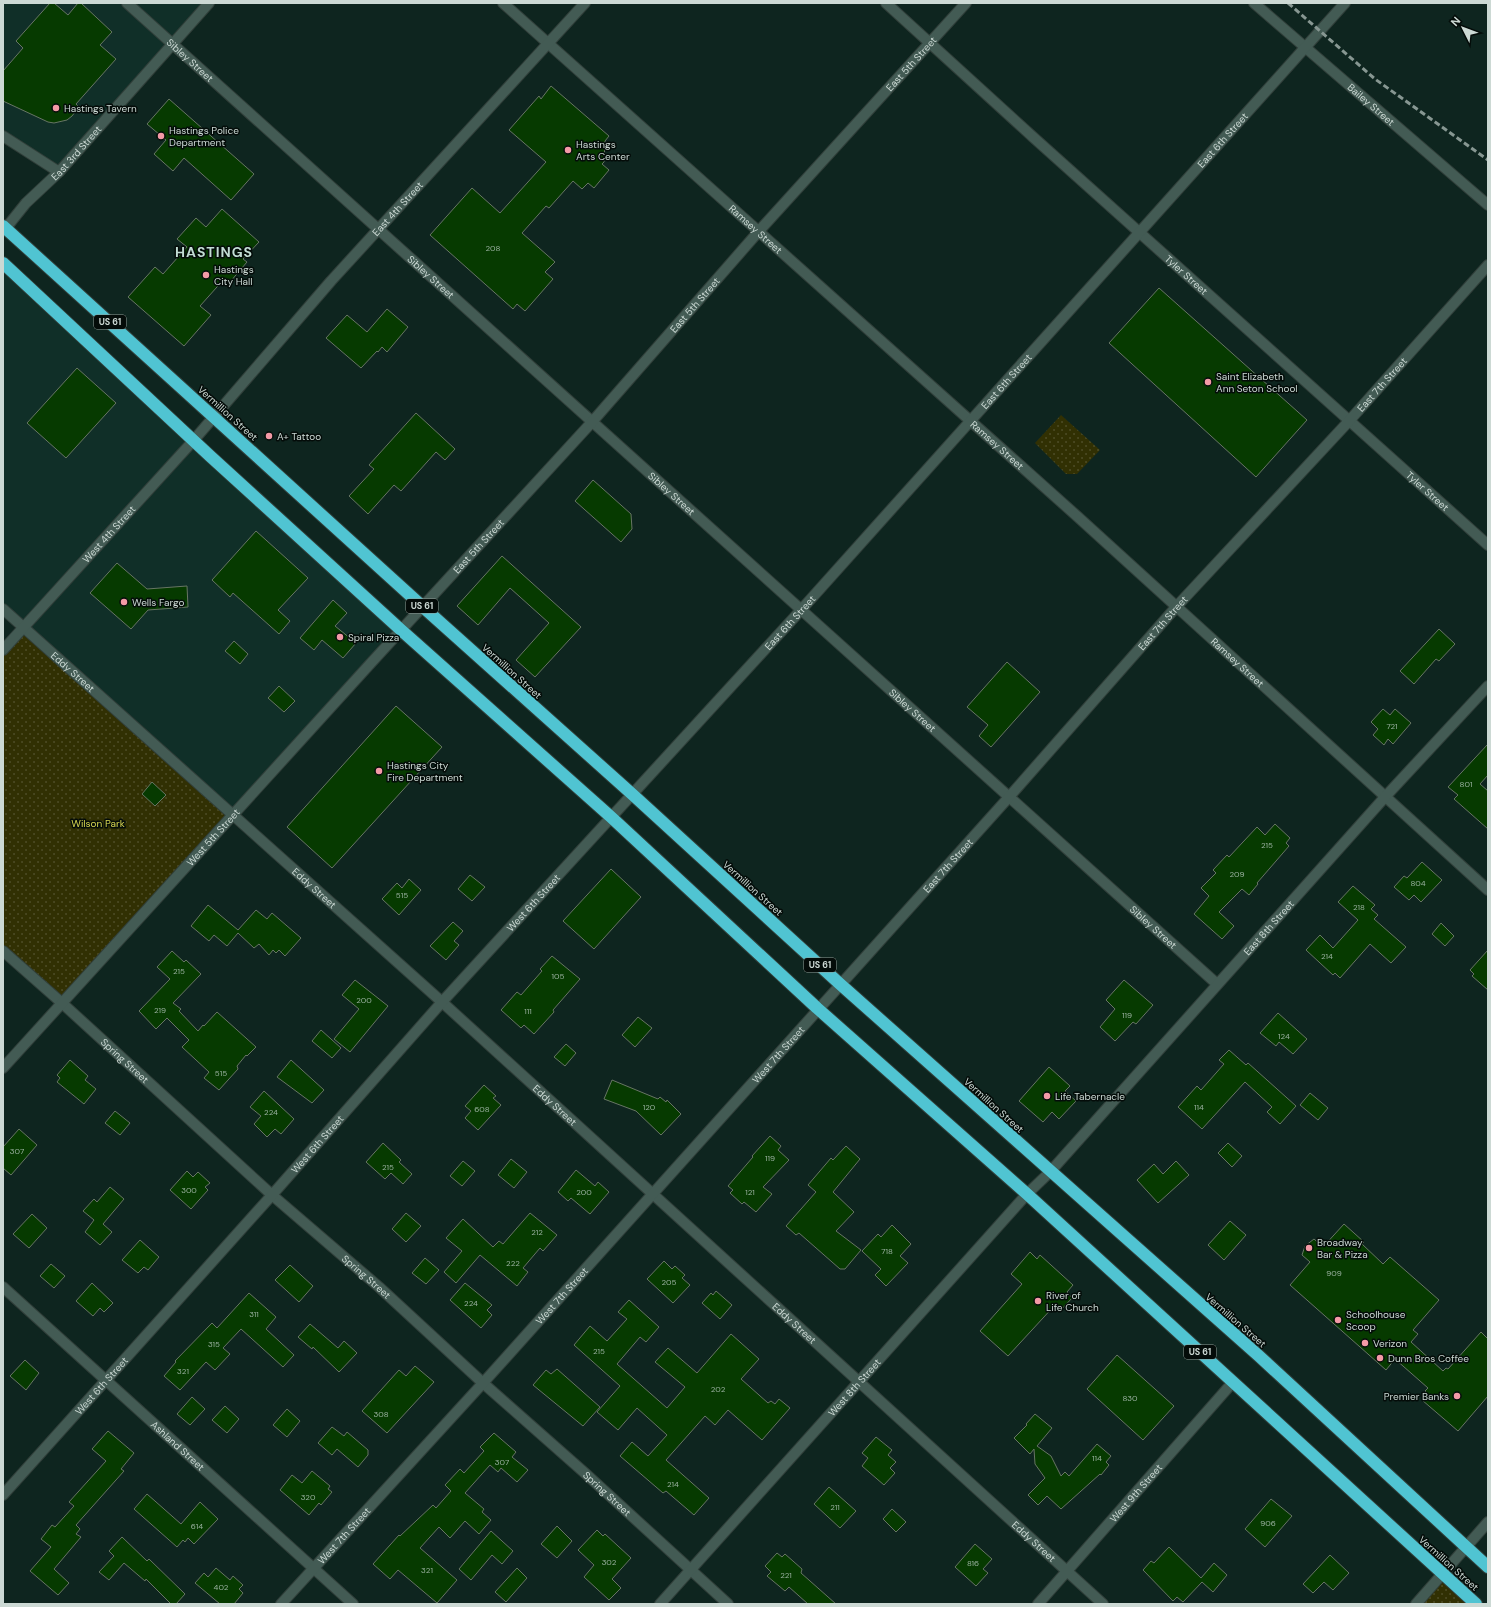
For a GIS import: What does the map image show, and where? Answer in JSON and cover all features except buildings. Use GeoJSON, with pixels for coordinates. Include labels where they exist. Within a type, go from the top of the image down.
{"type":"FeatureCollection","features":[{"type":"Feature","properties":{"kind":"highway","name":"Vermillion Street"},"geometry":{"type":"LineString","coordinates":[[4,227],[422,607],[632,794],[840,984],[1265,1362],[1488,1567]]}},
{"type":"Feature","properties":{"kind":"highway","name":"Vermillion Street"},"geometry":{"type":"LineString","coordinates":[[3,263],[193,441],[401,630],[611,817],[817,1008],[1027,1194],[1476,1604]]}},
{"type":"Feature","properties":{"kind":"street","name":"Sibley Street"},"geometry":{"type":"LineString","coordinates":[[127,3],[1217,984]]}},
{"type":"Feature","properties":{"kind":"street","name":"East 3rd Street"},"geometry":{"type":"LineString","coordinates":[[4,227],[26,203],[59,172],[209,3]]}},
{"type":"Feature","properties":{"kind":"street","name":"Ramsey Street"},"geometry":{"type":"LineString","coordinates":[[503,3],[1176,606],[1488,890]]}},
{"type":"Feature","properties":{"kind":"street","name":"East 4th Street"},"geometry":{"type":"LineString","coordinates":[[213,416],[378,229],[584,3]]}},
{"type":"Feature","properties":{"kind":"street","name":"Tyler Street"},"geometry":{"type":"LineString","coordinates":[[886,3],[1488,545]]}},
{"type":"Feature","properties":{"kind":"street","name":"East 5th Street"},"geometry":{"type":"LineString","coordinates":[[422,607],[592,422],[759,232],[966,3]]}},
{"type":"Feature","properties":{"kind":"street","name":"Bailey Street"},"geometry":{"type":"LineString","coordinates":[[1254,3],[1488,205]]}},
{"type":"Feature","properties":{"kind":"street","name":"East 6th Street"},"geometry":{"type":"LineString","coordinates":[[632,794],[801,610],[1345,3]]}},
{"type":"Feature","properties":{"kind":"street"},"geometry":{"type":"LineString","coordinates":[[3,136],[59,172]]}},
{"type":"Feature","properties":{"kind":"street","name":"East 7th Street"},"geometry":{"type":"LineString","coordinates":[[840,984],[1176,606],[1349,421],[1488,265]]}},
{"type":"Feature","properties":{"kind":"street","name":"West 4th Street"},"geometry":{"type":"LineString","coordinates":[[3,650],[22,627],[193,441],[213,416]]}},
{"type":"Feature","properties":{"kind":"street","name":"West 5th Street"},"geometry":{"type":"LineString","coordinates":[[3,1068],[422,607]]}},
{"type":"Feature","properties":{"kind":"street","name":"Eddy Street"},"geometry":{"type":"LineString","coordinates":[[3,609],[232,816],[442,1002],[1103,1604]]}},
{"type":"Feature","properties":{"kind":"street","name":"East 8th Street"},"geometry":{"type":"LineString","coordinates":[[1050,1172],[1385,797],[1488,686]]}},
{"type":"Feature","properties":{"kind":"street","name":"West 6th Street"},"geometry":{"type":"LineString","coordinates":[[3,1495],[272,1195],[442,1002],[632,794]]}},
{"type":"Feature","properties":{"kind":"street","name":"Spring Street"},"geometry":{"type":"LineString","coordinates":[[3,951],[272,1195],[379,1287],[728,1604]]}},
{"type":"Feature","properties":{"kind":"street","name":"West 7th Street"},"geometry":{"type":"LineString","coordinates":[[281,1604],[483,1383],[840,984]]}},
{"type":"Feature","properties":{"kind":"street","name":"West 8th Street"},"geometry":{"type":"LineString","coordinates":[[660,1604],[1027,1194],[1050,1172]]}},
{"type":"Feature","properties":{"kind":"street","name":"Ashland Street"},"geometry":{"type":"LineString","coordinates":[[3,1287],[354,1604]]}},
{"type":"Feature","properties":{"kind":"street","name":"West 9th Street"},"geometry":{"type":"LineString","coordinates":[[1038,1604],[1234,1382]]}},
{"type":"Feature","properties":{"kind":"street"},"geometry":{"type":"LineString","coordinates":[[1416,1604],[1488,1522]]}},
{"type":"Feature","properties":{"kind":"shaded area"},"geometry":{"type":"Polygon","coordinates":[[[3,3],[209,3],[59,172],[3,136],[3,3]]]}},
{"type":"Feature","properties":{"kind":"shaded area"},"geometry":{"type":"Polygon","coordinates":[[[3,266],[401,630],[232,816],[3,609],[3,266]]]}},
{"type":"Feature","properties":{"kind":"green space"},"geometry":{"type":"Polygon","coordinates":[[[1061,415],[1100,450],[1077,474],[1066,474],[1035,443],[1061,415]]]}},
{"type":"Feature","properties":{"kind":"green space","name":"Wilson Park"},"geometry":{"type":"Polygon","coordinates":[[[23,627],[232,816],[62,1003],[3,951],[3,650],[23,627]]]}},
{"type":"Feature","properties":{"kind":"green space"},"geometry":{"type":"Polygon","coordinates":[[[1443,1574],[1476,1604],[1416,1604],[1443,1574]]]}},
{"type":"Feature","properties":{"kind":"railway"},"geometry":{"type":"LineString","coordinates":[[1288,3],[1375,79],[1488,160]]}},
{"type":"Feature","properties":{"kind":"place","name":"Hastings Tavern"},"geometry":{"type":"Point","coordinates":[56,108]}},
{"type":"Feature","properties":{"kind":"place","name":"Hastings Police Department"},"geometry":{"type":"Point","coordinates":[161,136]}},
{"type":"Feature","properties":{"kind":"place","name":"Hastings Arts Center"},"geometry":{"type":"Point","coordinates":[568,150]}},
{"type":"Feature","properties":{"kind":"place","name":"Hastings City Hall"},"geometry":{"type":"Point","coordinates":[206,275]}},
{"type":"Feature","properties":{"kind":"place","name":"Saint Elizabeth Ann Seton School"},"geometry":{"type":"Point","coordinates":[1208,382]}},
{"type":"Feature","properties":{"kind":"place","name":"A+ Tattoo"},"geometry":{"type":"Point","coordinates":[269,436]}},
{"type":"Feature","properties":{"kind":"place","name":"Wells Fargo"},"geometry":{"type":"Point","coordinates":[124,602]}},
{"type":"Feature","properties":{"kind":"place","name":"Spiral Pizza"},"geometry":{"type":"Point","coordinates":[340,637]}},
{"type":"Feature","properties":{"kind":"place","name":"Hastings City Fire Department"},"geometry":{"type":"Point","coordinates":[379,771]}},
{"type":"Feature","properties":{"kind":"place","name":"Life Tabernacle"},"geometry":{"type":"Point","coordinates":[1047,1096]}},
{"type":"Feature","properties":{"kind":"place","name":"Broadway Bar & Pizza"},"geometry":{"type":"Point","coordinates":[1309,1248]}},
{"type":"Feature","properties":{"kind":"place","name":"River of Life Church"},"geometry":{"type":"Point","coordinates":[1038,1301]}},
{"type":"Feature","properties":{"kind":"place","name":"Schoolhouse Scoop"},"geometry":{"type":"Point","coordinates":[1338,1320]}},
{"type":"Feature","properties":{"kind":"place","name":"Verizon"},"geometry":{"type":"Point","coordinates":[1365,1343]}},
{"type":"Feature","properties":{"kind":"place","name":"Dunn Bros Coffee"},"geometry":{"type":"Point","coordinates":[1380,1358]}},
{"type":"Feature","properties":{"kind":"place","name":"Premier Banks"},"geometry":{"type":"Point","coordinates":[1457,1396]}},
{"type":"Feature","properties":{"kind":"district","name":"HASTINGS"},"geometry":{"type":"Point","coordinates":[214,252]}}]}
